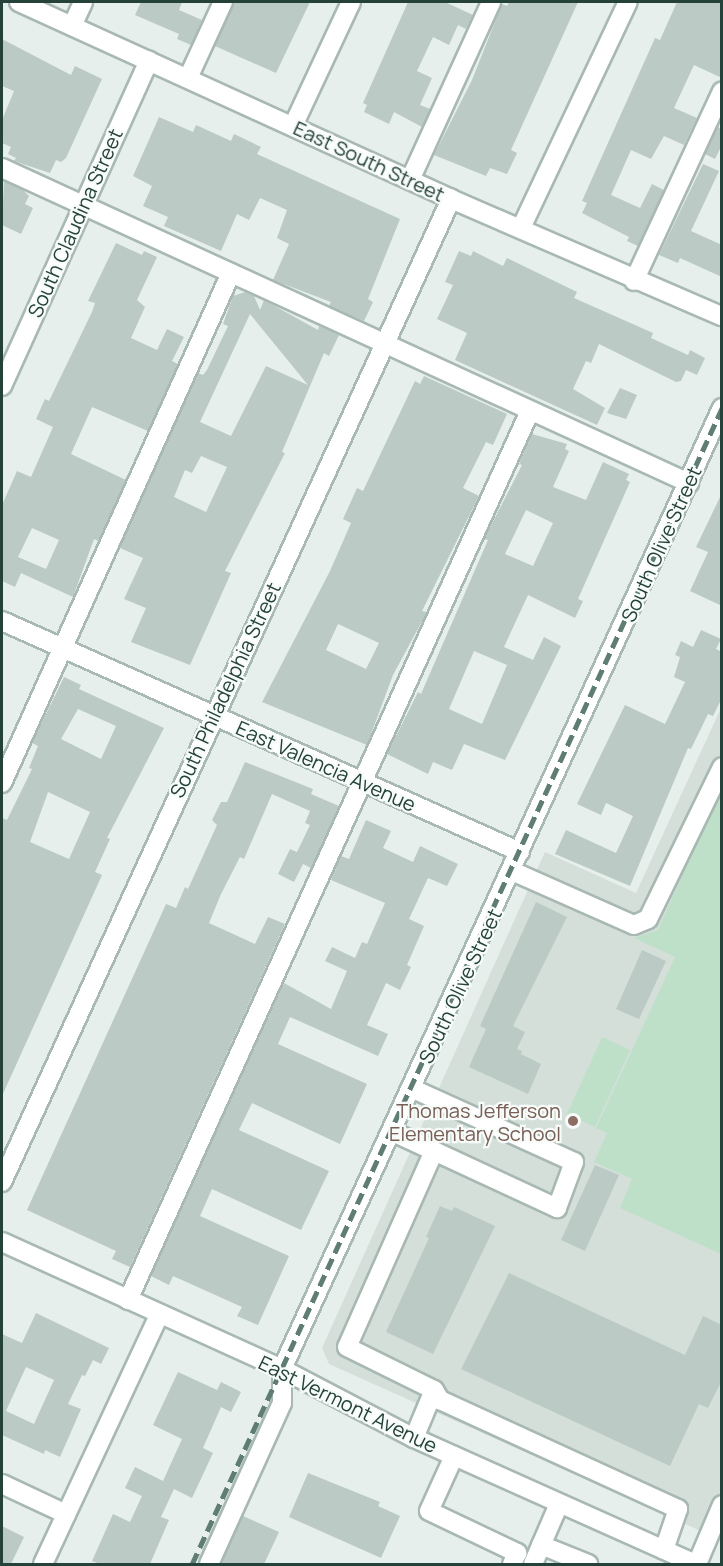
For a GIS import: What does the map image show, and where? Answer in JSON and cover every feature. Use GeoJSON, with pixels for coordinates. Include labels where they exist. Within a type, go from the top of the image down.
{"type":"FeatureCollection","features":[{"type":"Feature","properties":{"kind":"street","name":"East South Street"},"geometry":{"type":"LineString","coordinates":[[19,2],[634,281],[722,316]]}},
{"type":"Feature","properties":{"kind":"street"},"geometry":{"type":"LineString","coordinates":[[72,26],[83,2]]}},
{"type":"Feature","properties":{"kind":"street"},"geometry":{"type":"LineString","coordinates":[[188,78],[223,2]]}},
{"type":"Feature","properties":{"kind":"street"},"geometry":{"type":"LineString","coordinates":[[293,126],[351,2]]}},
{"type":"Feature","properties":{"kind":"street"},"geometry":{"type":"LineString","coordinates":[[410,180],[491,2]]}},
{"type":"Feature","properties":{"kind":"street"},"geometry":{"type":"LineString","coordinates":[[521,228],[628,2]]}},
{"type":"Feature","properties":{"kind":"street","name":"South Claudina Street"},"geometry":{"type":"LineString","coordinates":[[2,386],[149,61]]}},
{"type":"Feature","properties":{"kind":"street"},"geometry":{"type":"LineString","coordinates":[[634,281],[722,91]]}},
{"type":"Feature","properties":{"kind":"street"},"geometry":{"type":"LineString","coordinates":[[2,168],[689,483]]}},
{"type":"Feature","properties":{"kind":"street","name":"South Philadelphia Street"},"geometry":{"type":"LineString","coordinates":[[2,1182],[451,199]]}},
{"type":"Feature","properties":{"kind":"street"},"geometry":{"type":"LineString","coordinates":[[2,783],[231,273]]}},
{"type":"Feature","properties":{"kind":"street","name":"South Olive Street"},"geometry":{"type":"LineString","coordinates":[[209,1564],[282,1403],[282,1369],[413,1089],[722,408]]}},
{"type":"Feature","properties":{"kind":"street"},"geometry":{"type":"LineString","coordinates":[[128,1300],[530,411]]}},
{"type":"Feature","properties":{"kind":"street","name":"East Valencia Avenue"},"geometry":{"type":"LineString","coordinates":[[2,621],[520,852]]}},
{"type":"Feature","properties":{"kind":"street"},"geometry":{"type":"LineString","coordinates":[[512,871],[634,925],[648,919],[722,767]]}},
{"type":"Feature","properties":{"kind":"street"},"geometry":{"type":"LineString","coordinates":[[393,1132],[557,1208],[574,1162],[413,1089]]}},
{"type":"Feature","properties":{"kind":"street"},"geometry":{"type":"LineString","coordinates":[[434,1151],[347,1347],[434,1390],[440,1400],[678,1509],[670,1557]]}},
{"type":"Feature","properties":{"kind":"street","name":"East Vermont Avenue"},"geometry":{"type":"LineString","coordinates":[[2,1242],[282,1369],[414,1438],[670,1557],[697,1564]]}},
{"type":"Feature","properties":{"kind":"street"},"geometry":{"type":"LineString","coordinates":[[43,1564],[159,1315]]}},
{"type":"Feature","properties":{"kind":"street"},"geometry":{"type":"LineString","coordinates":[[414,1438],[434,1390]]}},
{"type":"Feature","properties":{"kind":"street"},"geometry":{"type":"LineString","coordinates":[[454,1456],[429,1511],[517,1553],[512,1564]]}},
{"type":"Feature","properties":{"kind":"street"},"geometry":{"type":"LineString","coordinates":[[2,1484],[66,1514]]}},
{"type":"Feature","properties":{"kind":"street"},"geometry":{"type":"LineString","coordinates":[[533,1564],[559,1504]]}},
{"type":"Feature","properties":{"kind":"street"},"geometry":{"type":"LineString","coordinates":[[697,1564],[722,1505]]}},
{"type":"Feature","properties":{"kind":"street"},"geometry":{"type":"LineString","coordinates":[[541,1545],[588,1564]]}},
{"type":"Feature","properties":{"kind":"shaded area","name":"Thomas Jefferson Elementary School"},"geometry":{"type":"Polygon","coordinates":[[[721,708],[722,1491],[703,1532],[329,1364],[322,1348],[545,852],[636,893],[721,708]]]}},
{"type":"Feature","properties":{"kind":"green space"},"geometry":{"type":"Polygon","coordinates":[[[721,789],[721,1254],[620,1208],[632,1179],[594,1162],[607,1133],[596,1128],[675,957],[634,938],[658,930],[721,789]]]}},
{"type":"Feature","properties":{"kind":"green space"},"geometry":{"type":"Polygon","coordinates":[[[602,1037],[630,1050],[595,1127],[567,1114],[602,1037]]]}},
{"type":"Feature","properties":{"kind":"building"},"geometry":{"type":"Polygon","coordinates":[[[141,2],[182,2],[179,10],[202,20],[191,45],[177,39],[179,34],[135,15],[141,2]]]}},
{"type":"Feature","properties":{"kind":"building"},"geometry":{"type":"Polygon","coordinates":[[[235,2],[310,2],[276,73],[215,46],[235,2]]]}},
{"type":"Feature","properties":{"kind":"building"},"geometry":{"type":"Polygon","coordinates":[[[408,2],[445,2],[473,15],[466,29],[458,25],[449,45],[433,37],[417,71],[432,78],[420,105],[430,109],[422,127],[394,112],[389,124],[364,112],[367,105],[363,103],[408,2]]]}},
{"type":"Feature","properties":{"kind":"building"},"geometry":{"type":"Polygon","coordinates":[[[509,2],[578,2],[511,150],[517,153],[507,174],[490,168],[486,176],[434,155],[472,80],[502,4],[507,6],[509,2]]]}},
{"type":"Feature","properties":{"kind":"building"},"geometry":{"type":"Polygon","coordinates":[[[677,2],[722,2],[722,78],[694,65],[674,108],[697,118],[684,145],[664,136],[651,159],[631,150],[611,195],[640,208],[652,184],[664,190],[638,246],[627,241],[629,237],[582,213],[587,203],[582,201],[655,38],[660,40],[677,2]]]}},
{"type":"Feature","properties":{"kind":"building"},"geometry":{"type":"Polygon","coordinates":[[[2,39],[71,75],[75,66],[102,79],[66,158],[61,162],[56,160],[50,173],[14,161],[16,158],[8,154],[11,147],[2,143],[2,120],[14,91],[2,86],[2,39]]]}},
{"type":"Feature","properties":{"kind":"building"},"geometry":{"type":"Polygon","coordinates":[[[159,117],[193,132],[196,125],[231,141],[234,134],[261,147],[257,154],[400,219],[368,299],[373,302],[364,321],[329,306],[331,302],[273,280],[289,244],[277,238],[287,210],[260,198],[249,220],[237,214],[221,251],[164,226],[168,217],[143,206],[152,186],[133,176],[159,117]]]}},
{"type":"Feature","properties":{"kind":"building"},"geometry":{"type":"Polygon","coordinates":[[[718,127],[722,129],[722,145],[715,159],[705,154],[718,127]]]}},
{"type":"Feature","properties":{"kind":"building"},"geometry":{"type":"Polygon","coordinates":[[[703,164],[719,171],[691,231],[722,245],[722,277],[680,258],[678,263],[659,255],[703,164]]]}},
{"type":"Feature","properties":{"kind":"building"},"geometry":{"type":"Polygon","coordinates":[[[4,181],[23,190],[29,196],[25,204],[33,208],[21,234],[2,225],[4,181]]]}},
{"type":"Feature","properties":{"kind":"building"},"geometry":{"type":"Polygon","coordinates":[[[116,243],[142,255],[144,251],[157,257],[137,300],[145,307],[131,338],[157,350],[167,329],[184,337],[172,361],[178,364],[148,431],[92,407],[71,454],[126,480],[98,541],[94,539],[73,597],[21,573],[15,587],[2,581],[2,505],[17,471],[31,477],[53,427],[36,419],[45,399],[49,401],[92,312],[95,303],[88,301],[116,243]],[[32,528],[18,557],[46,569],[59,540],[32,528]]]}},
{"type":"Feature","properties":{"kind":"building"},"geometry":{"type":"Polygon","coordinates":[[[459,251],[471,256],[473,251],[503,266],[507,258],[577,292],[574,298],[653,333],[651,338],[688,355],[690,350],[705,358],[697,375],[686,370],[681,381],[676,382],[599,344],[591,363],[586,361],[573,389],[605,408],[597,425],[455,360],[467,333],[437,319],[453,285],[445,282],[459,251]]]}},
{"type":"Feature","properties":{"kind":"building"},"geometry":{"type":"Polygon","coordinates":[[[245,292],[254,296],[260,310],[264,300],[318,330],[319,326],[339,335],[329,356],[324,353],[282,452],[285,453],[225,571],[231,573],[190,665],[131,642],[146,608],[124,599],[143,558],[120,548],[198,373],[203,375],[207,370],[228,326],[223,324],[233,296],[245,292]],[[250,314],[200,422],[231,436],[266,366],[308,385],[250,314]],[[201,456],[192,473],[185,470],[174,497],[206,512],[227,467],[201,456]]]}},
{"type":"Feature","properties":{"kind":"building"},"geometry":{"type":"Polygon","coordinates":[[[424,376],[507,414],[493,445],[486,442],[463,488],[479,496],[422,611],[427,612],[393,675],[367,745],[262,702],[330,571],[351,523],[343,519],[357,488],[363,491],[415,381],[420,384],[424,376]],[[338,624],[326,650],[366,669],[379,643],[338,624]]]}},
{"type":"Feature","properties":{"kind":"building"},"geometry":{"type":"Polygon","coordinates":[[[620,388],[637,395],[626,419],[607,413],[620,388]]]}},
{"type":"Feature","properties":{"kind":"building"},"geometry":{"type":"Polygon","coordinates":[[[532,434],[567,444],[565,449],[569,451],[553,487],[586,500],[603,462],[629,474],[626,480],[630,482],[578,599],[583,601],[575,618],[528,595],[504,647],[533,660],[544,637],[561,646],[505,760],[464,744],[452,770],[433,762],[428,774],[387,754],[418,692],[421,694],[488,540],[484,539],[522,465],[519,464],[532,434]],[[526,510],[505,554],[533,566],[553,523],[526,510]],[[474,651],[449,709],[482,724],[507,665],[474,651]]]}},
{"type":"Feature","properties":{"kind":"building"},"geometry":{"type":"Polygon","coordinates":[[[722,493],[722,606],[690,591],[708,552],[696,547],[722,493]]]}},
{"type":"Feature","properties":{"kind":"building"},"geometry":{"type":"Polygon","coordinates":[[[701,630],[721,639],[716,649],[722,652],[722,698],[713,716],[708,714],[691,749],[688,748],[630,886],[555,854],[566,830],[616,853],[633,816],[606,803],[601,815],[577,804],[625,705],[665,724],[685,682],[674,677],[680,657],[675,655],[681,641],[693,647],[701,630]]]}},
{"type":"Feature","properties":{"kind":"building"},"geometry":{"type":"Polygon","coordinates":[[[64,677],[81,685],[79,689],[164,728],[107,838],[110,839],[95,872],[102,875],[2,1096],[2,818],[7,820],[32,769],[29,768],[38,746],[32,743],[64,677]],[[78,709],[61,739],[101,759],[116,726],[78,709]],[[48,792],[30,842],[69,859],[90,812],[48,792]]]}},
{"type":"Feature","properties":{"kind":"building"},"geometry":{"type":"Polygon","coordinates":[[[245,762],[313,789],[311,794],[339,806],[311,868],[303,864],[294,882],[278,874],[290,849],[297,852],[310,825],[305,823],[310,811],[272,794],[244,859],[240,857],[221,894],[209,923],[255,944],[268,917],[285,924],[130,1267],[112,1259],[116,1251],[27,1210],[166,904],[176,908],[185,887],[188,889],[217,825],[212,820],[221,802],[227,802],[245,762]]]}},
{"type":"Feature","properties":{"kind":"building"},"geometry":{"type":"Polygon","coordinates":[[[366,820],[391,831],[383,848],[413,862],[420,846],[458,864],[447,886],[428,878],[409,919],[424,926],[407,965],[411,967],[400,990],[386,983],[367,1025],[388,1034],[378,1056],[290,1017],[278,1044],[367,1084],[340,1144],[252,1103],[239,1130],[329,1171],[301,1230],[212,1189],[200,1216],[289,1256],[258,1325],[237,1316],[242,1307],[173,1276],[169,1285],[151,1276],[284,983],[331,1009],[347,971],[325,961],[332,947],[355,958],[362,942],[367,944],[385,903],[331,880],[341,856],[349,859],[366,820]]]}},
{"type":"Feature","properties":{"kind":"building"},"geometry":{"type":"Polygon","coordinates":[[[536,902],[567,917],[513,1026],[525,1032],[517,1049],[522,1051],[521,1054],[541,1064],[528,1094],[469,1067],[486,1029],[480,1026],[536,902]]]}},
{"type":"Feature","properties":{"kind":"building"},"geometry":{"type":"Polygon","coordinates":[[[642,950],[666,961],[639,1019],[616,1009],[642,950]]]}},
{"type":"Feature","properties":{"kind":"building"},"geometry":{"type":"Polygon","coordinates":[[[595,1165],[619,1175],[585,1251],[561,1240],[595,1165]]]}},
{"type":"Feature","properties":{"kind":"building"},"geometry":{"type":"Polygon","coordinates":[[[440,1206],[452,1211],[454,1207],[495,1226],[433,1354],[386,1332],[429,1238],[426,1237],[440,1206]]]}},
{"type":"Feature","properties":{"kind":"building"},"geometry":{"type":"Polygon","coordinates":[[[509,1273],[685,1355],[703,1316],[722,1325],[722,1380],[708,1408],[699,1404],[670,1466],[461,1369],[509,1273]]]}},
{"type":"Feature","properties":{"kind":"building"},"geometry":{"type":"Polygon","coordinates":[[[36,1313],[109,1348],[101,1364],[93,1360],[85,1376],[82,1375],[68,1404],[81,1409],[60,1457],[45,1450],[44,1454],[2,1435],[2,1334],[22,1343],[36,1313]],[[26,1367],[6,1411],[34,1424],[54,1380],[26,1367]]]}},
{"type":"Feature","properties":{"kind":"building"},"geometry":{"type":"Polygon","coordinates":[[[178,1372],[217,1390],[221,1382],[241,1392],[231,1412],[221,1407],[203,1448],[213,1453],[192,1498],[174,1489],[161,1517],[169,1520],[150,1564],[100,1564],[92,1561],[113,1514],[130,1522],[142,1496],[125,1488],[135,1467],[163,1481],[182,1439],[153,1425],[178,1372]]]}},
{"type":"Feature","properties":{"kind":"building"},"geometry":{"type":"Polygon","coordinates":[[[308,1473],[380,1502],[378,1506],[400,1516],[381,1558],[289,1517],[308,1473]]]}},
{"type":"Feature","properties":{"kind":"building"},"geometry":{"type":"Polygon","coordinates":[[[243,1516],[279,1532],[264,1564],[221,1564],[243,1516]]]}},
{"type":"Feature","properties":{"kind":"building"},"geometry":{"type":"Polygon","coordinates":[[[2,1526],[24,1537],[11,1564],[2,1564],[2,1526]]]}},
{"type":"Feature","properties":{"kind":"railway"},"geometry":{"type":"LineString","coordinates":[[192,1564],[722,408]]}},
{"type":"Feature","properties":{"kind":"place","name":"Thomas Jefferson Elementary School"},"geometry":{"type":"Point","coordinates":[573,1121]}}]}
